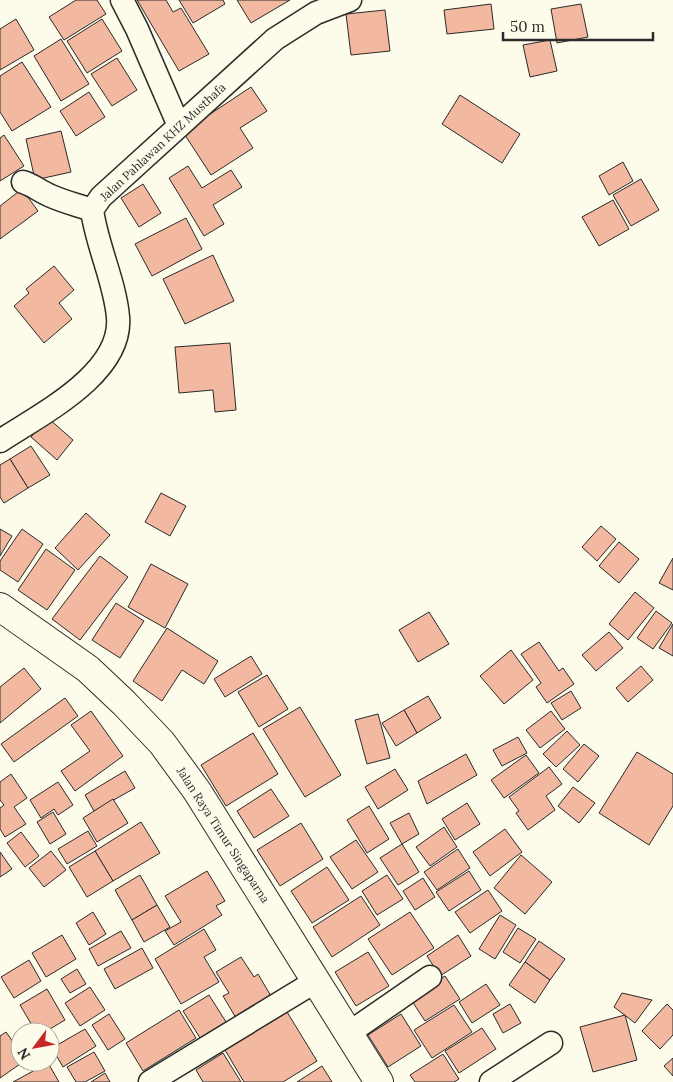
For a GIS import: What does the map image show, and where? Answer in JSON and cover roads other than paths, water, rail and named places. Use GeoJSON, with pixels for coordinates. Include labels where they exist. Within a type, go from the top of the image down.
{"type":"FeatureCollection","features":[{"type":"Feature","properties":{"kind":"main road","name":"Jalan Raya Timur Singaparna"},"geometry":{"type":"LineString","coordinates":[[0,607],[88,670],[124,703],[162,743],[197,791],[379,1082]]}},
{"type":"Feature","properties":{"kind":"street"},"geometry":{"type":"LineString","coordinates":[[122,0],[138,29],[180,126]]}},
{"type":"Feature","properties":{"kind":"street","name":"Jalan Pahlawan KHZ Musthafa"},"geometry":{"type":"LineString","coordinates":[[0,441],[72,395],[97,371],[115,342],[118,318],[111,285],[95,231],[92,210],[107,191],[275,39],[316,13],[350,0]]}},
{"type":"Feature","properties":{"kind":"street"},"geometry":{"type":"LineString","coordinates":[[23,182],[32,184],[38,190],[53,197],[92,210]]}},
{"type":"Feature","properties":{"kind":"street"},"geometry":{"type":"LineString","coordinates":[[350,1033],[430,977]]}},
{"type":"Feature","properties":{"kind":"street"},"geometry":{"type":"LineString","coordinates":[[150,1082],[316,981]]}},
{"type":"Feature","properties":{"kind":"street"},"geometry":{"type":"LineString","coordinates":[[491,1082],[550,1043]]}}]}
